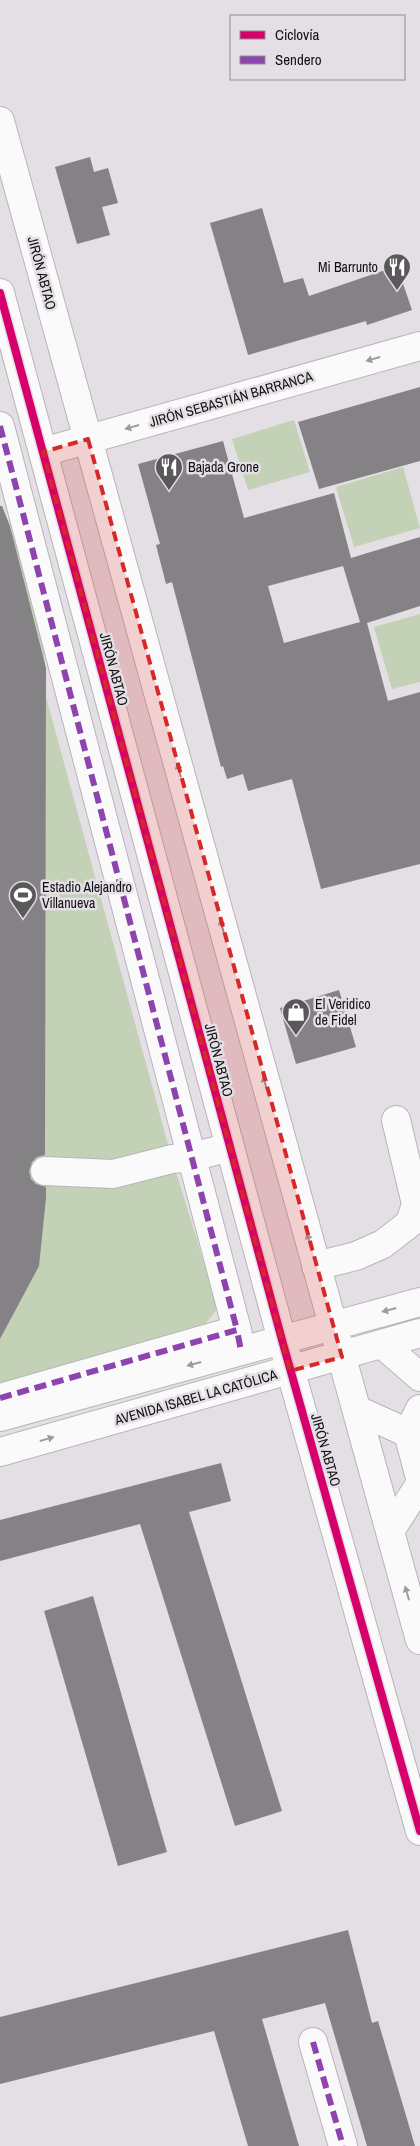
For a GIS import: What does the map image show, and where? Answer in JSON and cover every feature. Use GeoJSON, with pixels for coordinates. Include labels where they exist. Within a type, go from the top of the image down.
{"type":"FeatureCollection","features":[{"type":"Feature","properties":{"kind":"street","name":"JIRÓN ABTAO"},"geometry":{"type":"LineString","coordinates":[[0,121],[420,1640]]}},
{"type":"Feature","properties":{"kind":"street","name":"JIRÓN ABTAO"},"geometry":{"type":"LineString","coordinates":[[0,293],[5,329],[42,452],[290,1371],[419,1825]]}},
{"type":"Feature","properties":{"kind":"street","name":"JIRÓN SEBASTIÁN BARRANCA"},"geometry":{"type":"LineString","coordinates":[[42,452],[420,346]]}},
{"type":"Feature","properties":{"kind":"street"},"geometry":{"type":"LineString","coordinates":[[0,426],[239,1341]]}},
{"type":"Feature","properties":{"kind":"street"},"geometry":{"type":"LineString","coordinates":[[316,1266],[356,1256],[384,1244],[410,1223],[416,1204],[396,1120]]}},
{"type":"Feature","properties":{"kind":"street"},"geometry":{"type":"LineString","coordinates":[[45,1170],[113,1174],[230,1147]]}},
{"type":"Feature","properties":{"kind":"street"},"geometry":{"type":"LineString","coordinates":[[0,1398],[239,1341],[282,1340],[420,1302]]}},
{"type":"Feature","properties":{"kind":"street","name":"AVENIDA ISABEL LA CATÓLICA"},"geometry":{"type":"LineString","coordinates":[[0,1452],[342,1357],[420,1333]]}},
{"type":"Feature","properties":{"kind":"street"},"geometry":{"type":"LineString","coordinates":[[0,1418],[239,1341]]}},
{"type":"Feature","properties":{"kind":"street"},"geometry":{"type":"LineString","coordinates":[[382,1344],[420,1377]]}},
{"type":"Feature","properties":{"kind":"street"},"geometry":{"type":"LineString","coordinates":[[357,1410],[414,1421],[420,1478]]}},
{"type":"Feature","properties":{"kind":"street"},"geometry":{"type":"LineString","coordinates":[[390,1531],[420,1484]]}},
{"type":"Feature","properties":{"kind":"street"},"geometry":{"type":"LineString","coordinates":[[313,2042],[343,2146]]}},
{"type":"Feature","properties":{"kind":"highlighted area"},"geometry":{"type":"Polygon","coordinates":[[[88,439],[342,1357],[290,1371],[43,452],[88,439]]]}},
{"type":"Feature","properties":{"kind":"green space"},"geometry":{"type":"Polygon","coordinates":[[[294,420],[310,472],[248,490],[232,439],[294,420]]]}},
{"type":"Feature","properties":{"kind":"green space"},"geometry":{"type":"Polygon","coordinates":[[[403,467],[420,528],[354,547],[336,487],[403,467]]]}},
{"type":"Feature","properties":{"kind":"green space"},"geometry":{"type":"Polygon","coordinates":[[[0,516],[13,534],[31,578],[41,627],[46,675],[46,697],[172,1159],[218,1308],[195,1337],[0,1391],[0,516]]]}},
{"type":"Feature","properties":{"kind":"green space"},"geometry":{"type":"Polygon","coordinates":[[[420,614],[420,682],[392,689],[374,627],[420,614]]]}},
{"type":"Feature","properties":{"kind":"building"},"geometry":{"type":"Polygon","coordinates":[[[90,157],[94,172],[108,168],[118,203],[102,207],[110,235],[77,244],[55,167],[90,157]]]}},
{"type":"Feature","properties":{"kind":"building"},"geometry":{"type":"Polygon","coordinates":[[[262,208],[284,283],[303,278],[309,296],[397,266],[412,310],[367,325],[366,321],[248,355],[210,223],[262,208]]]}},
{"type":"Feature","properties":{"kind":"building"},"geometry":{"type":"Polygon","coordinates":[[[420,387],[420,461],[319,489],[298,422],[420,387]]]}},
{"type":"Feature","properties":{"kind":"building"},"geometry":{"type":"Polygon","coordinates":[[[223,441],[244,518],[334,493],[351,558],[420,537],[420,606],[367,623],[388,701],[420,692],[420,864],[321,889],[292,779],[248,791],[243,774],[227,779],[223,766],[221,767],[172,582],[166,584],[156,545],[160,544],[138,464],[223,441]],[[343,566],[268,586],[284,643],[360,622],[343,566]]]}},
{"type":"Feature","properties":{"kind":"building","name":"Estadio Alejandro Villanueva"},"geometry":{"type":"Polygon","coordinates":[[[0,506],[2,506],[10,526],[46,668],[45,1155],[37,1157],[32,1162],[29,1171],[31,1179],[36,1184],[46,1187],[46,1198],[39,1266],[0,1339],[0,506]]]}},
{"type":"Feature","properties":{"kind":"building"},"geometry":{"type":"Polygon","coordinates":[[[339,990],[356,1047],[296,1064],[280,1008],[339,990]]]}},
{"type":"Feature","properties":{"kind":"building"},"geometry":{"type":"Polygon","coordinates":[[[221,1463],[231,1501],[189,1512],[282,1811],[235,1826],[140,1524],[0,1561],[0,1520],[221,1463]]]}},
{"type":"Feature","properties":{"kind":"building"},"geometry":{"type":"Polygon","coordinates":[[[93,1596],[167,1852],[118,1866],[44,1611],[93,1596]]]}},
{"type":"Feature","properties":{"kind":"building"},"geometry":{"type":"Polygon","coordinates":[[[348,1930],[372,2023],[378,2021],[415,2146],[367,2146],[325,2003],[262,2019],[299,2146],[248,2146],[214,2031],[0,2084],[0,2017],[348,1930]]]}},
{"type":"Feature","properties":{"kind":"marked path"},"geometry":{"type":"LineString","coordinates":[[0,426],[237,1330]]}},
{"type":"Feature","properties":{"kind":"marked path"},"geometry":{"type":"LineString","coordinates":[[0,1398],[237,1330],[241,1351]]}},
{"type":"Feature","properties":{"kind":"marked path"},"geometry":{"type":"LineString","coordinates":[[313,2042],[343,2146]]}},
{"type":"Feature","properties":{"kind":"cycle path"},"geometry":{"type":"LineString","coordinates":[[0,293],[282,1340],[420,1831]]}},
{"type":"Feature","properties":{"kind":"place","name":"Mi Barrunto"},"geometry":{"type":"Point","coordinates":[397,291]}},
{"type":"Feature","properties":{"kind":"place","name":"Bajada Grone"},"geometry":{"type":"Point","coordinates":[169,491]}},
{"type":"Feature","properties":{"kind":"place","name":"Estadio Alejandro Villanueva"},"geometry":{"type":"Point","coordinates":[23,919]}},
{"type":"Feature","properties":{"kind":"place","name":"El Veridico de Fidel"},"geometry":{"type":"Point","coordinates":[296,1036]}}]}
